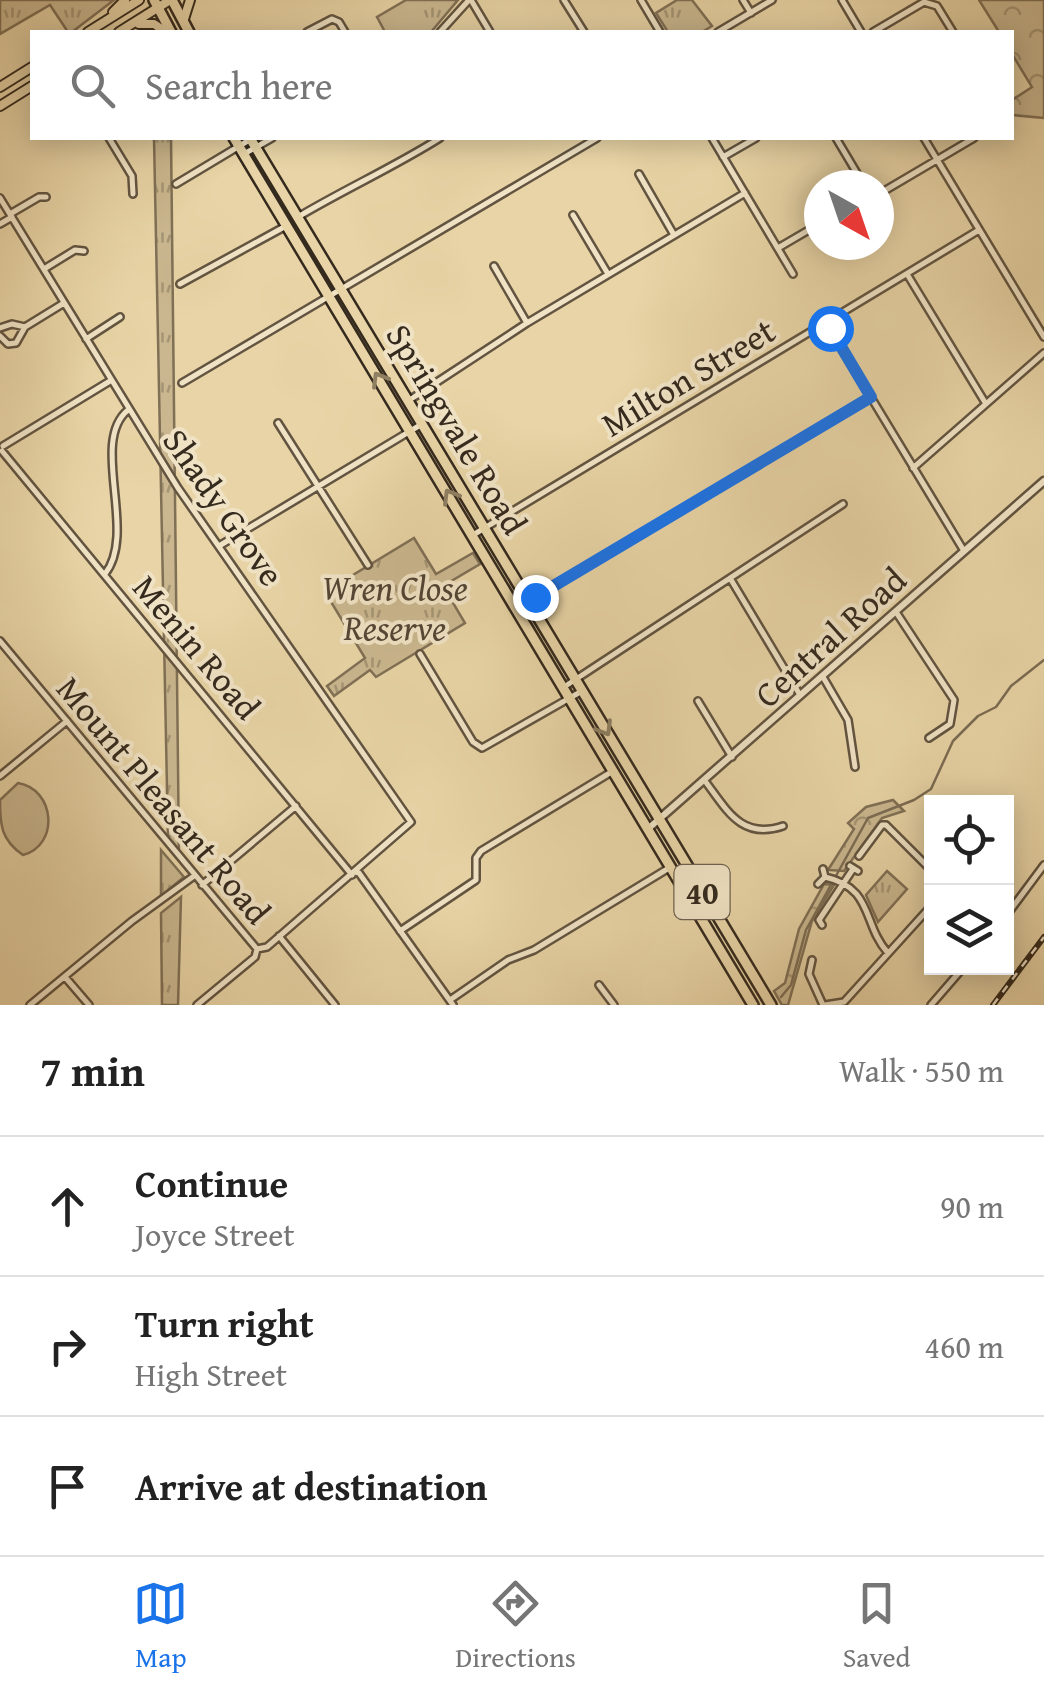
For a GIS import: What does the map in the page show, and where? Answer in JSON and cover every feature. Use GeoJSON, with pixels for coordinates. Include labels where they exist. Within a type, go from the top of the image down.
{"type":"FeatureCollection","features":[{"type":"Feature","properties":{"kind":"highway"},"geometry":{"type":"LineString","coordinates":[[171,0],[187,29]]}},
{"type":"Feature","properties":{"kind":"highway"},"geometry":{"type":"LineString","coordinates":[[156,4],[168,30]]}},
{"type":"Feature","properties":{"kind":"highway","name":"Springvale Road"},"geometry":{"type":"LineString","coordinates":[[252,141],[772,1005]]}},
{"type":"Feature","properties":{"kind":"highway","name":"Springvale Road"},"geometry":{"type":"LineString","coordinates":[[240,146],[754,1005]]}},
{"type":"Feature","properties":{"kind":"main road"},"geometry":{"type":"LineString","coordinates":[[103,23],[125,0]]}},
{"type":"Feature","properties":{"kind":"main road"},"geometry":{"type":"LineString","coordinates":[[91,30],[139,0]]}},
{"type":"Feature","properties":{"kind":"main road"},"geometry":{"type":"LineString","coordinates":[[123,30],[156,4],[171,0]]}},
{"type":"Feature","properties":{"kind":"main road"},"geometry":{"type":"LineString","coordinates":[[187,29],[184,12],[190,0]]}},
{"type":"Feature","properties":{"kind":"main road"},"geometry":{"type":"LineString","coordinates":[[128,27],[150,23],[165,30]]}},
{"type":"Feature","properties":{"kind":"main road"},"geometry":{"type":"LineString","coordinates":[[0,88],[30,69]]}},
{"type":"Feature","properties":{"kind":"main road"},"geometry":{"type":"LineString","coordinates":[[0,106],[30,87]]}},
{"type":"Feature","properties":{"kind":"street"},"geometry":{"type":"LineString","coordinates":[[442,30],[462,4],[470,0],[489,30]]}},
{"type":"Feature","properties":{"kind":"street"},"geometry":{"type":"LineString","coordinates":[[564,0],[583,30]]}},
{"type":"Feature","properties":{"kind":"street"},"geometry":{"type":"LineString","coordinates":[[641,0],[659,30]]}},
{"type":"Feature","properties":{"kind":"street"},"geometry":{"type":"LineString","coordinates":[[743,0],[751,13]]}},
{"type":"Feature","properties":{"kind":"street"},"geometry":{"type":"LineString","coordinates":[[721,30],[772,0]]}},
{"type":"Feature","properties":{"kind":"street"},"geometry":{"type":"LineString","coordinates":[[842,0],[860,30]]}},
{"type":"Feature","properties":{"kind":"street"},"geometry":{"type":"LineString","coordinates":[[876,30],[924,2],[937,6],[951,30]]}},
{"type":"Feature","properties":{"kind":"street"},"geometry":{"type":"LineString","coordinates":[[311,30],[332,19],[345,30]]}},
{"type":"Feature","properties":{"kind":"street"},"geometry":{"type":"LineString","coordinates":[[111,140],[132,176],[133,194]]}},
{"type":"Feature","properties":{"kind":"street"},"geometry":{"type":"LineString","coordinates":[[298,217],[335,194],[400,164],[437,140]]}},
{"type":"Feature","properties":{"kind":"street"},"geometry":{"type":"LineString","coordinates":[[182,383],[595,140]]}},
{"type":"Feature","properties":{"kind":"street"},"geometry":{"type":"LineString","coordinates":[[713,140],[793,274]]}},
{"type":"Feature","properties":{"kind":"street"},"geometry":{"type":"LineString","coordinates":[[723,157],[753,140]]}},
{"type":"Feature","properties":{"kind":"street"},"geometry":{"type":"LineString","coordinates":[[837,140],[855,170]]}},
{"type":"Feature","properties":{"kind":"street"},"geometry":{"type":"LineString","coordinates":[[925,140],[1044,338]]}},
{"type":"Feature","properties":{"kind":"street"},"geometry":{"type":"LineString","coordinates":[[894,185],[971,140]]}},
{"type":"Feature","properties":{"kind":"street"},"geometry":{"type":"LineString","coordinates":[[176,184],[252,141]]}},
{"type":"Feature","properties":{"kind":"street"},"geometry":{"type":"LineString","coordinates":[[638,174],[674,235]]}},
{"type":"Feature","properties":{"kind":"street"},"geometry":{"type":"LineString","coordinates":[[408,401],[527,323],[745,194]]}},
{"type":"Feature","properties":{"kind":"street"},"geometry":{"type":"LineString","coordinates":[[0,224],[39,197],[46,197]]}},
{"type":"Feature","properties":{"kind":"street","name":"Shady Grove"},"geometry":{"type":"LineString","coordinates":[[0,198],[128,410],[410,816],[408,827],[354,873]]}},
{"type":"Feature","properties":{"kind":"street"},"geometry":{"type":"LineString","coordinates":[[574,215],[608,274]]}},
{"type":"Feature","properties":{"kind":"street"},"geometry":{"type":"LineString","coordinates":[[180,284],[287,226]]}},
{"type":"Feature","properties":{"kind":"street","name":"Milton Street"},"geometry":{"type":"LineString","coordinates":[[473,535],[979,230]]}},
{"type":"Feature","properties":{"kind":"street"},"geometry":{"type":"LineString","coordinates":[[778,248],[804,233]]}},
{"type":"Feature","properties":{"kind":"street"},"geometry":{"type":"LineString","coordinates":[[44,269],[75,250],[84,251]]}},
{"type":"Feature","properties":{"kind":"street"},"geometry":{"type":"LineString","coordinates":[[494,266],[527,323]]}},
{"type":"Feature","properties":{"kind":"street"},"geometry":{"type":"LineString","coordinates":[[907,274],[986,404]]}},
{"type":"Feature","properties":{"kind":"street"},"geometry":{"type":"LineString","coordinates":[[0,336],[12,345],[21,338],[24,327],[64,303]]}},
{"type":"Feature","properties":{"kind":"street"},"geometry":{"type":"LineString","coordinates":[[86,339],[120,318]]}},
{"type":"Feature","properties":{"kind":"street"},"geometry":{"type":"LineString","coordinates":[[826,323],[964,552]]}},
{"type":"Feature","properties":{"kind":"street"},"geometry":{"type":"LineString","coordinates":[[0,328],[12,324],[24,327]]}},
{"type":"Feature","properties":{"kind":"street"},"geometry":{"type":"LineString","coordinates":[[913,468],[1044,353]]}},
{"type":"Feature","properties":{"kind":"street"},"geometry":{"type":"LineString","coordinates":[[1,448],[110,381]]}},
{"type":"Feature","properties":{"kind":"street"},"geometry":{"type":"LineString","coordinates":[[528,602],[871,397]]}},
{"type":"Feature","properties":{"kind":"street"},"geometry":{"type":"LineString","coordinates":[[104,574],[117,550],[113,431],[128,410]]}},
{"type":"Feature","properties":{"kind":"street"},"geometry":{"type":"LineString","coordinates":[[278,422],[368,565]]}},
{"type":"Feature","properties":{"kind":"street"},"geometry":{"type":"LineString","coordinates":[[219,546],[422,424]]}},
{"type":"Feature","properties":{"kind":"street","name":"Menin Road"},"geometry":{"type":"LineString","coordinates":[[1,448],[354,873]]}},
{"type":"Feature","properties":{"kind":"street","name":"Central Road"},"geometry":{"type":"LineString","coordinates":[[649,828],[1044,481]]}},
{"type":"Feature","properties":{"kind":"street"},"geometry":{"type":"LineString","coordinates":[[564,688],[844,504]]}},
{"type":"Feature","properties":{"kind":"street"},"geometry":{"type":"LineString","coordinates":[[730,578],[801,696]]}},
{"type":"Feature","properties":{"kind":"street"},"geometry":{"type":"LineString","coordinates":[[896,612],[954,700],[950,724],[929,738]]}},
{"type":"Feature","properties":{"kind":"street","name":"Mount Pleasant Road"},"geometry":{"type":"LineString","coordinates":[[0,641],[257,949],[267,947],[354,873]]}},
{"type":"Feature","properties":{"kind":"street"},"geometry":{"type":"LineString","coordinates":[[420,654],[473,742],[482,748],[582,691]]}},
{"type":"Feature","properties":{"kind":"street"},"geometry":{"type":"LineString","coordinates":[[822,677],[848,720],[856,767]]}},
{"type":"Feature","properties":{"kind":"street"},"geometry":{"type":"LineString","coordinates":[[698,702],[732,758]]}},
{"type":"Feature","properties":{"kind":"street"},"geometry":{"type":"LineString","coordinates":[[0,775],[66,721]]}},
{"type":"Feature","properties":{"kind":"street"},"geometry":{"type":"LineString","coordinates":[[400,931],[476,880],[476,858],[481,851],[614,770]]}},
{"type":"Feature","properties":{"kind":"street"},"geometry":{"type":"LineString","coordinates":[[706,781],[724,809],[743,824],[769,831],[783,826]]}},
{"type":"Feature","properties":{"kind":"street"},"geometry":{"type":"LineString","coordinates":[[202,885],[296,806]]}},
{"type":"Feature","properties":{"kind":"street"},"geometry":{"type":"LineString","coordinates":[[859,856],[884,822],[924,863]]}},
{"type":"Feature","properties":{"kind":"street"},"geometry":{"type":"LineString","coordinates":[[1014,905],[1044,865]]}},
{"type":"Feature","properties":{"kind":"street"},"geometry":{"type":"LineString","coordinates":[[354,873],[359,873],[451,1003],[508,960],[534,950],[672,867]]}},
{"type":"Feature","properties":{"kind":"street"},"geometry":{"type":"LineString","coordinates":[[819,922],[854,869]]}},
{"type":"Feature","properties":{"kind":"street"},"geometry":{"type":"LineString","coordinates":[[30,1005],[132,920],[194,876]]}},
{"type":"Feature","properties":{"kind":"street"},"geometry":{"type":"LineString","coordinates":[[818,884],[828,876],[843,882],[861,898],[888,954]]}},
{"type":"Feature","properties":{"kind":"street"},"geometry":{"type":"LineString","coordinates":[[812,960],[804,970],[824,1005],[834,1005],[847,999],[924,914]]}},
{"type":"Feature","properties":{"kind":"street"},"geometry":{"type":"LineString","coordinates":[[278,936],[335,1005]]}},
{"type":"Feature","properties":{"kind":"street"},"geometry":{"type":"LineString","coordinates":[[197,1005],[255,957],[257,949]]}},
{"type":"Feature","properties":{"kind":"street"},"geometry":{"type":"LineString","coordinates":[[932,1005],[957,975]]}},
{"type":"Feature","properties":{"kind":"street"},"geometry":{"type":"LineString","coordinates":[[65,976],[89,1005]]}},
{"type":"Feature","properties":{"kind":"street"},"geometry":{"type":"LineString","coordinates":[[599,985],[614,1005]]}},
{"type":"Feature","properties":{"kind":"green space"},"geometry":{"type":"Polygon","coordinates":[[[0,0],[114,0],[75,30],[67,30],[50,5],[0,34],[0,0]]]}},
{"type":"Feature","properties":{"kind":"green space"},"geometry":{"type":"Polygon","coordinates":[[[406,0],[458,0],[433,30],[384,30],[377,17],[406,0]]]}},
{"type":"Feature","properties":{"kind":"green space"},"geometry":{"type":"Polygon","coordinates":[[[677,0],[692,0],[712,26],[705,30],[667,30],[656,13],[677,0]]]}},
{"type":"Feature","properties":{"kind":"green space"},"geometry":{"type":"Polygon","coordinates":[[[979,0],[1044,0],[1044,118],[1014,115],[1014,99],[1032,87],[1014,57],[1014,30],[998,30],[979,0]]]}},
{"type":"Feature","properties":{"kind":"green space"},"geometry":{"type":"Polygon","coordinates":[[[154,140],[171,140],[179,857],[168,839],[154,140]]]}},
{"type":"Feature","properties":{"kind":"green space","name":"Wren Close Reserve"},"geometry":{"type":"Polygon","coordinates":[[[414,538],[436,574],[473,553],[480,564],[443,586],[465,623],[376,677],[370,670],[334,696],[327,686],[365,658],[325,592],[414,538]]]}},
{"type":"Feature","properties":{"kind":"green space"},"geometry":{"type":"Polygon","coordinates":[[[18,783],[40,795],[48,818],[43,840],[23,855],[6,838],[0,817],[0,800],[18,783]]]}},
{"type":"Feature","properties":{"kind":"green space"},"geometry":{"type":"Polygon","coordinates":[[[893,800],[904,811],[882,818],[844,871],[828,870],[854,829],[848,823],[866,807],[893,800]]]}},
{"type":"Feature","properties":{"kind":"green space"},"geometry":{"type":"Polygon","coordinates":[[[161,850],[184,877],[161,896],[161,850]]]}},
{"type":"Feature","properties":{"kind":"green space"},"geometry":{"type":"Polygon","coordinates":[[[887,871],[907,889],[878,922],[866,895],[887,871]]]}},
{"type":"Feature","properties":{"kind":"green space"},"geometry":{"type":"Polygon","coordinates":[[[824,884],[834,885],[812,921],[788,1005],[782,1005],[774,991],[785,983],[799,929],[824,884]]]}},
{"type":"Feature","properties":{"kind":"green space"},"geometry":{"type":"Polygon","coordinates":[[[181,897],[178,1005],[162,1005],[161,913],[181,897]]]}},
{"type":"Feature","properties":{"kind":"waterway"},"geometry":{"type":"LineString","coordinates":[[781,997],[791,985],[806,930],[868,818],[931,789],[953,741],[978,716],[996,707],[1011,686],[1044,660]]}},
{"type":"Feature","properties":{"kind":"railway"},"geometry":{"type":"LineString","coordinates":[[993,1005],[1044,937]]}},
{"type":"Feature","properties":{"kind":"route"},"geometry":{"type":"LineString","coordinates":[[535,597],[871,397],[830,328]]}}]}
